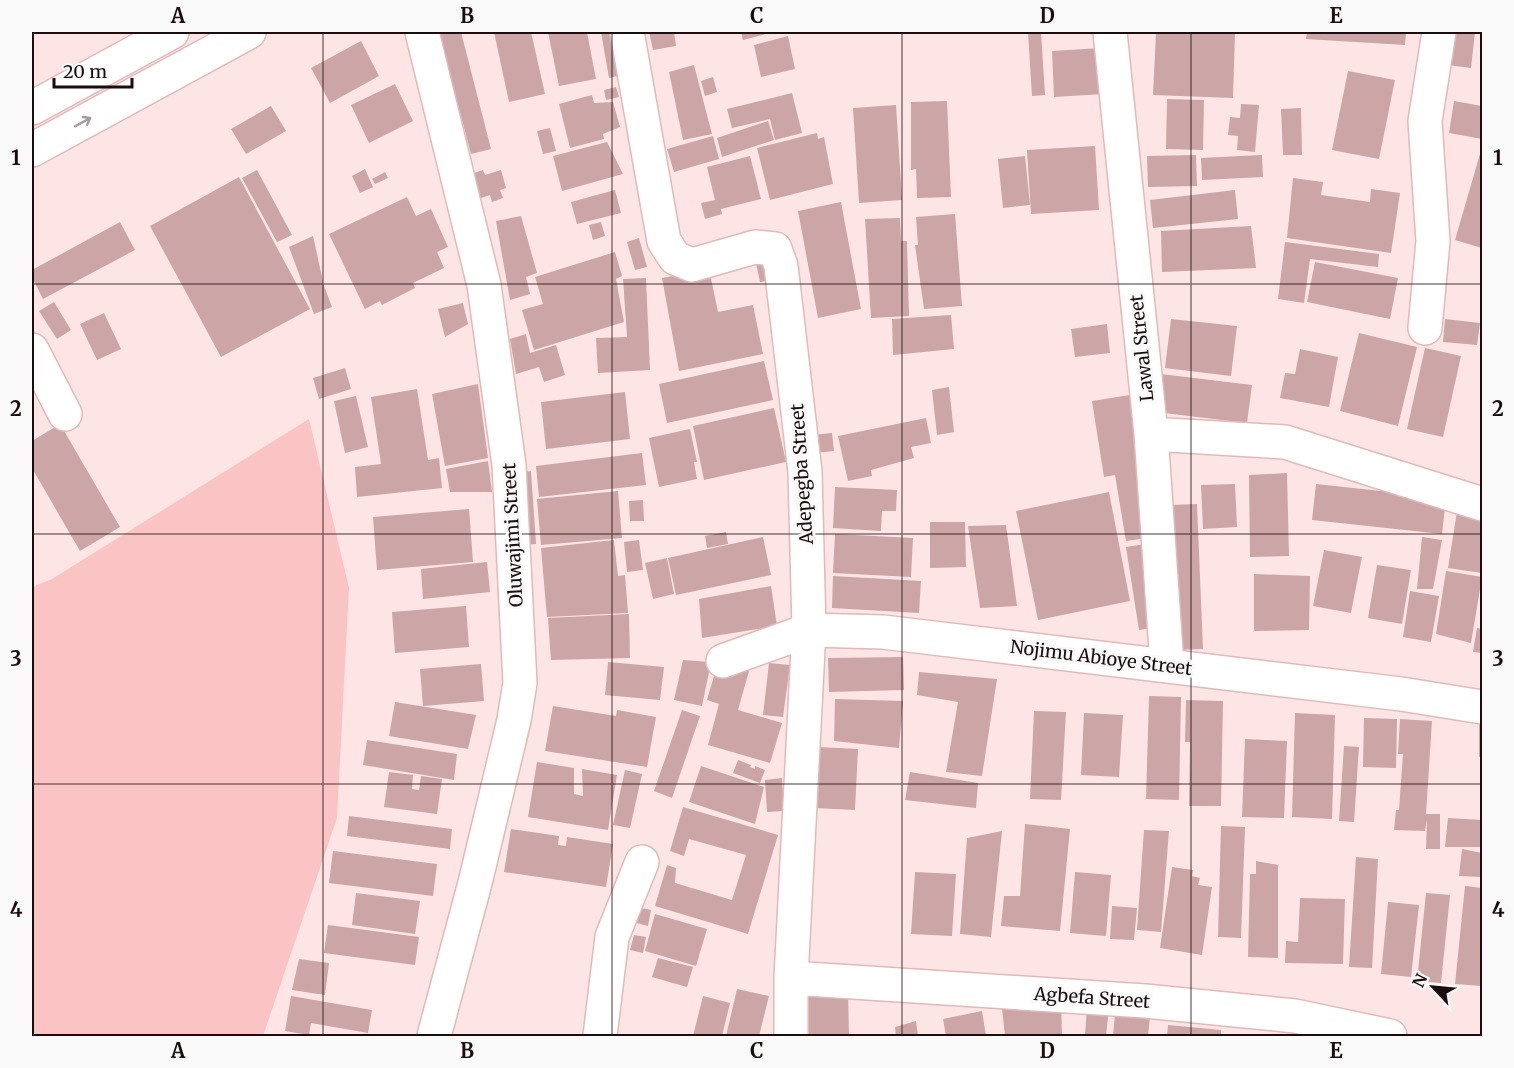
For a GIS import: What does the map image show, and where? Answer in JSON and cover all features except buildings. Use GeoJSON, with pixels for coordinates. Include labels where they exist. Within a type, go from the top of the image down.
{"type":"FeatureCollection","features":[{"type":"Feature","properties":{"kind":"main road"},"geometry":{"type":"LineString","coordinates":[[32,108],[172,32]]}},
{"type":"Feature","properties":{"kind":"main road"},"geometry":{"type":"LineString","coordinates":[[32,150],[249,32]]}},
{"type":"Feature","properties":{"kind":"main road","name":"Oluwajimi Street"},"geometry":{"type":"LineString","coordinates":[[422,32],[484,285],[509,465],[520,683],[514,720],[478,872],[434,1036]]}},
{"type":"Feature","properties":{"kind":"main road","name":"Adepegba Street"},"geometry":{"type":"LineString","coordinates":[[627,32],[664,241],[675,258],[692,266],[754,247],[775,249],[781,266],[805,472],[809,630],[791,978],[791,1036]]}},
{"type":"Feature","properties":{"kind":"main road","name":"Lawal Street"},"geometry":{"type":"LineString","coordinates":[[1110,32],[1151,434],[1167,665]]}},
{"type":"Feature","properties":{"kind":"main road"},"geometry":{"type":"LineString","coordinates":[[1425,328],[1433,241],[1425,121],[1439,32]]}},
{"type":"Feature","properties":{"kind":"main road"},"geometry":{"type":"LineString","coordinates":[[32,350],[66,414]]}},
{"type":"Feature","properties":{"kind":"main road"},"geometry":{"type":"LineString","coordinates":[[1151,434],[1285,442],[1482,504]]}},
{"type":"Feature","properties":{"kind":"main road","name":"Nojimu Abioye Street"},"geometry":{"type":"LineString","coordinates":[[723,661],[809,630],[883,632],[1167,665],[1482,707]]}},
{"type":"Feature","properties":{"kind":"main road"},"geometry":{"type":"LineString","coordinates":[[600,1036],[612,937],[642,862]]}},
{"type":"Feature","properties":{"kind":"main road","name":"Agbefa Street"},"geometry":{"type":"LineString","coordinates":[[791,978],[1203,1007],[1295,1016],[1390,1036]]}},
{"type":"Feature","properties":{"kind":"shaded area"},"geometry":{"type":"Polygon","coordinates":[[[309,419],[349,588],[337,818],[263,1036],[32,1036],[32,587],[52,579],[309,419]]]}}]}
